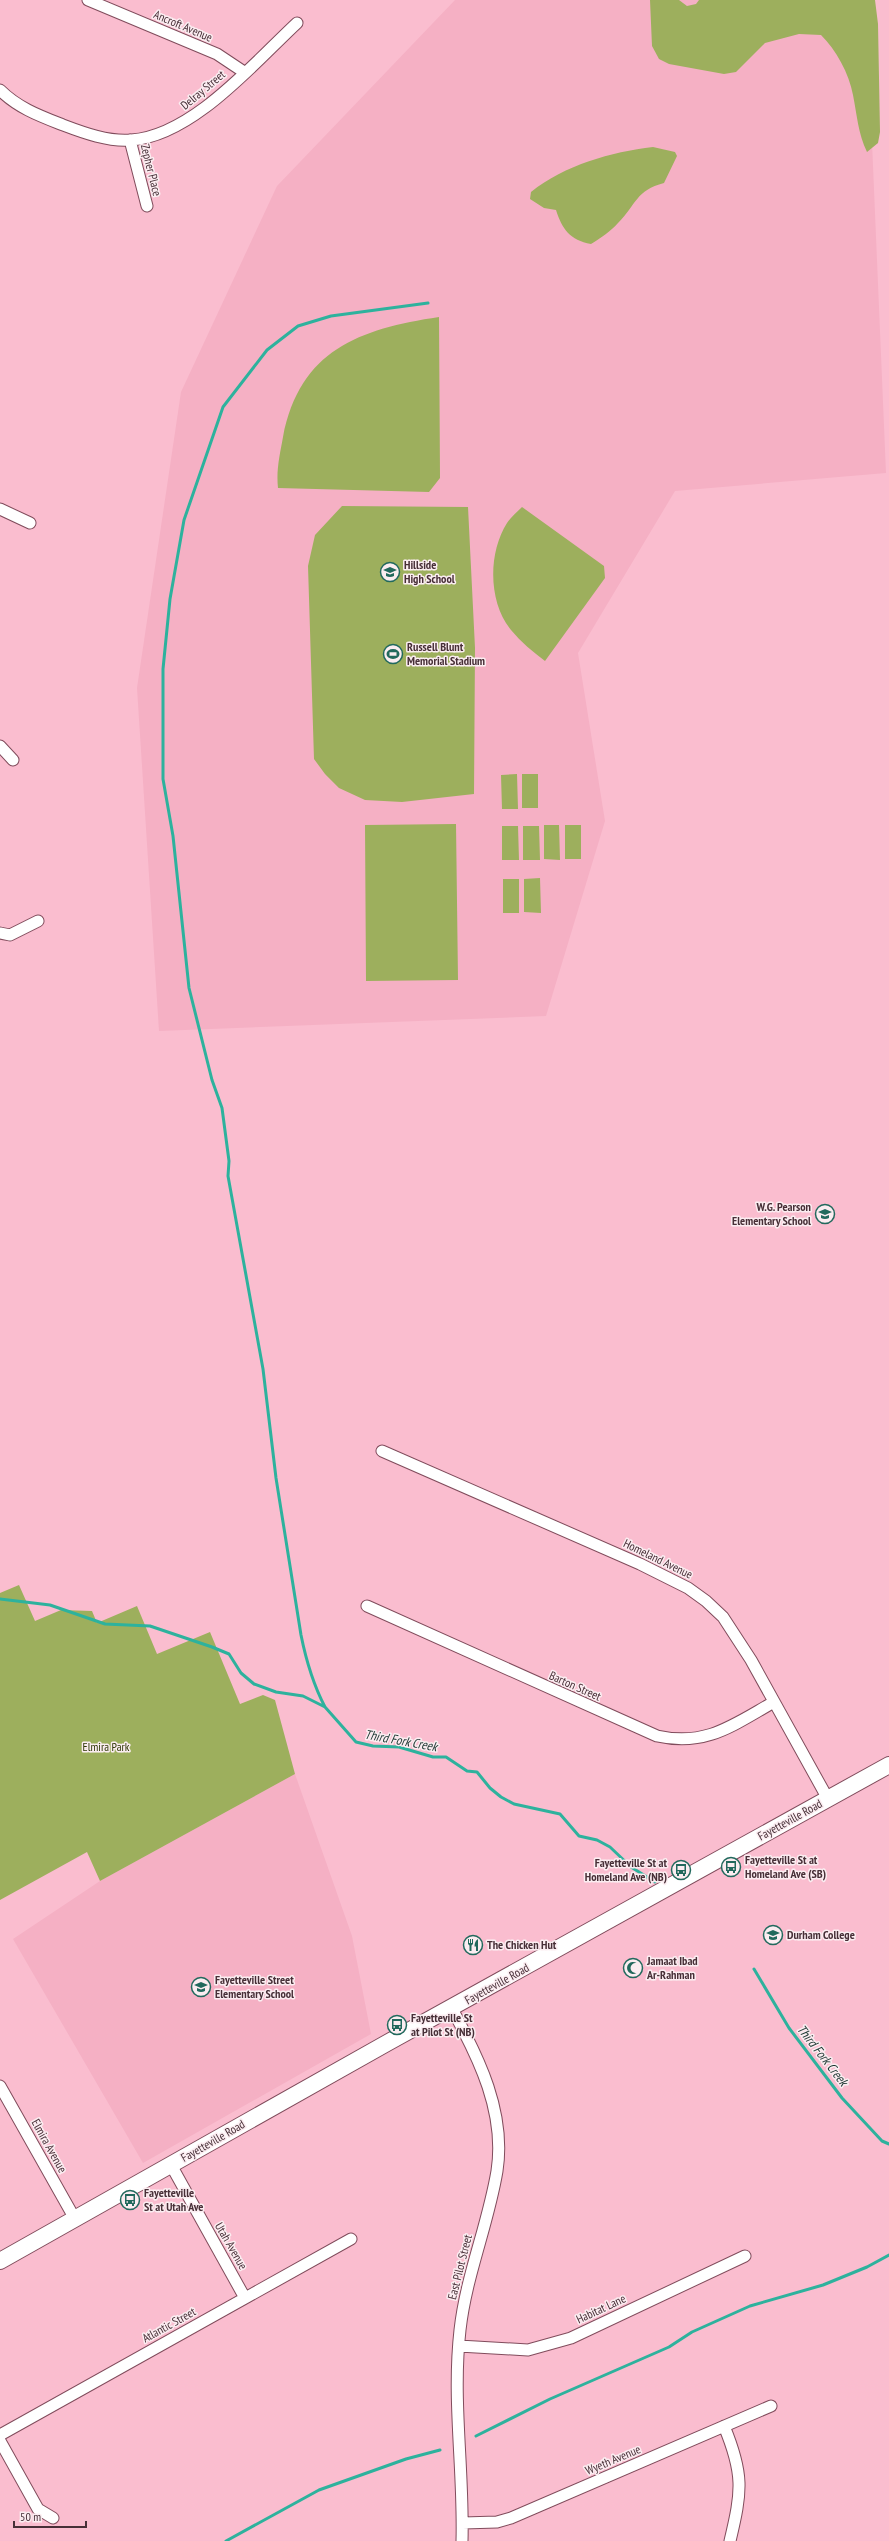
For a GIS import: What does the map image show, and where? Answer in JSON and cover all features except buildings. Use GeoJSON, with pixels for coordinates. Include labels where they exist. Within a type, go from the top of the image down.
{"type":"FeatureCollection","features":[{"type":"Feature","properties":{"kind":"main road","name":"Fayetteville Road"},"geometry":{"type":"LineString","coordinates":[[0,2261],[387,2043],[452,2009],[889,1766]]}},
{"type":"Feature","properties":{"kind":"street","name":"Ancroft Avenue"},"geometry":{"type":"LineString","coordinates":[[88,0],[217,54],[244,72]]}},
{"type":"Feature","properties":{"kind":"street","name":"Delray Street"},"geometry":{"type":"LineString","coordinates":[[0,90],[19,106],[70,128],[97,136],[130,140],[156,135],[192,119],[297,23]]}},
{"type":"Feature","properties":{"kind":"street","name":"Zepher Place"},"geometry":{"type":"LineString","coordinates":[[130,140],[146,206]]}},
{"type":"Feature","properties":{"kind":"street"},"geometry":{"type":"LineString","coordinates":[[0,509],[30,523]]}},
{"type":"Feature","properties":{"kind":"street"},"geometry":{"type":"LineString","coordinates":[[0,746],[13,760]]}},
{"type":"Feature","properties":{"kind":"street"},"geometry":{"type":"LineString","coordinates":[[0,933],[10,935],[38,921]]}},
{"type":"Feature","properties":{"kind":"street","name":"Homeland Avenue"},"geometry":{"type":"LineString","coordinates":[[382,1451],[640,1564],[688,1588],[723,1617],[751,1660],[828,1799]]}},
{"type":"Feature","properties":{"kind":"street","name":"Barton Street"},"geometry":{"type":"LineString","coordinates":[[367,1606],[657,1736],[685,1740],[709,1736],[722,1732],[774,1702]]}},
{"type":"Feature","properties":{"kind":"street","name":"East Pilot Street"},"geometry":{"type":"LineString","coordinates":[[452,2009],[475,2051],[486,2080],[496,2117],[498,2143],[492,2194],[464,2306],[459,2346],[456,2395],[463,2523],[462,2541]]}},
{"type":"Feature","properties":{"kind":"street","name":"Elmira Avenue"},"geometry":{"type":"LineString","coordinates":[[0,2086],[75,2219]]}},
{"type":"Feature","properties":{"kind":"street","name":"Utah Avenue"},"geometry":{"type":"LineString","coordinates":[[171,2165],[245,2298]]}},
{"type":"Feature","properties":{"kind":"street","name":"Atlantic Street"},"geometry":{"type":"LineString","coordinates":[[0,2435],[351,2239]]}},
{"type":"Feature","properties":{"kind":"street","name":"Habitat Lane"},"geometry":{"type":"LineString","coordinates":[[459,2346],[528,2350],[550,2345],[571,2338],[745,2256]]}},
{"type":"Feature","properties":{"kind":"street","name":"Wyeth Avenue"},"geometry":{"type":"LineString","coordinates":[[463,2523],[497,2522],[511,2518],[771,2406]]}},
{"type":"Feature","properties":{"kind":"street"},"geometry":{"type":"LineString","coordinates":[[724,2426],[732,2447],[740,2478],[738,2506],[730,2541]]}},
{"type":"Feature","properties":{"kind":"street"},"geometry":{"type":"LineString","coordinates":[[0,2441],[38,2509],[53,2518]]}},
{"type":"Feature","properties":{"kind":"shaded area","name":"Hillside High School"},"geometry":{"type":"Polygon","coordinates":[[[455,0],[866,0],[886,473],[675,491],[578,653],[605,821],[546,1016],[159,1031],[137,688],[181,392],[277,186],[455,0]]]}},
{"type":"Feature","properties":{"kind":"shaded area","name":"Fayetteville Street Elementary School"},"geometry":{"type":"Polygon","coordinates":[[[295,1774],[352,1936],[371,2034],[143,2163],[13,1939],[100,1881],[295,1774]]]}},
{"type":"Feature","properties":{"kind":"green space"},"geometry":{"type":"Polygon","coordinates":[[[650,0],[679,0],[687,6],[696,4],[699,0],[875,0],[878,24],[880,132],[878,143],[867,152],[860,131],[851,87],[845,70],[837,55],[821,35],[799,34],[765,43],[736,72],[724,74],[669,64],[659,59],[652,46],[650,0]]]}},
{"type":"Feature","properties":{"kind":"green space"},"geometry":{"type":"Polygon","coordinates":[[[653,147],[675,152],[677,156],[664,183],[655,186],[642,194],[615,226],[591,244],[578,240],[568,233],[561,223],[556,210],[544,208],[530,199],[531,192],[558,174],[573,167],[621,152],[653,147]]]}},
{"type":"Feature","properties":{"kind":"green space"},"geometry":{"type":"Polygon","coordinates":[[[439,317],[440,478],[429,492],[278,488],[278,475],[283,437],[291,407],[303,383],[319,364],[337,349],[359,337],[410,322],[439,317]]]}},
{"type":"Feature","properties":{"kind":"green space","name":"Russell Blunt Memorial Stadium"},"geometry":{"type":"Polygon","coordinates":[[[342,506],[468,507],[475,648],[474,794],[402,802],[365,800],[339,788],[325,774],[314,759],[308,566],[315,535],[342,506]]]}},
{"type":"Feature","properties":{"kind":"green space"},"geometry":{"type":"Polygon","coordinates":[[[522,507],[604,566],[605,578],[545,661],[519,639],[503,619],[495,592],[493,577],[496,548],[507,523],[522,507]]]}},
{"type":"Feature","properties":{"kind":"green space"},"geometry":{"type":"Polygon","coordinates":[[[517,774],[518,809],[502,809],[501,775],[517,774]]]}},
{"type":"Feature","properties":{"kind":"green space"},"geometry":{"type":"Polygon","coordinates":[[[522,774],[538,774],[538,808],[522,808],[522,774]]]}},
{"type":"Feature","properties":{"kind":"green space"},"geometry":{"type":"Polygon","coordinates":[[[456,824],[458,980],[366,981],[365,825],[456,824]]]}},
{"type":"Feature","properties":{"kind":"green space"},"geometry":{"type":"Polygon","coordinates":[[[544,825],[559,825],[560,860],[544,859],[544,825]]]}},
{"type":"Feature","properties":{"kind":"green space"},"geometry":{"type":"Polygon","coordinates":[[[565,825],[581,825],[581,859],[565,859],[565,825]]]}},
{"type":"Feature","properties":{"kind":"green space"},"geometry":{"type":"Polygon","coordinates":[[[502,826],[518,826],[519,860],[502,860],[502,826]]]}},
{"type":"Feature","properties":{"kind":"green space"},"geometry":{"type":"Polygon","coordinates":[[[523,826],[539,826],[540,860],[523,860],[523,826]]]}},
{"type":"Feature","properties":{"kind":"green space"},"geometry":{"type":"Polygon","coordinates":[[[540,878],[541,913],[524,912],[524,879],[540,878]]]}},
{"type":"Feature","properties":{"kind":"green space"},"geometry":{"type":"Polygon","coordinates":[[[503,879],[519,879],[519,913],[503,913],[503,879]]]}},
{"type":"Feature","properties":{"kind":"green space","name":"Elmira Park"},"geometry":{"type":"Polygon","coordinates":[[[19,1585],[35,1621],[61,1610],[92,1611],[97,1623],[137,1606],[157,1654],[210,1632],[240,1704],[263,1695],[275,1700],[295,1774],[100,1881],[87,1852],[0,1900],[0,1593],[19,1585]]]}},
{"type":"Feature","properties":{"kind":"waterway"},"geometry":{"type":"LineString","coordinates":[[325,1707],[310,1672],[301,1635],[276,1478],[263,1369],[228,1176],[229,1161],[222,1108],[212,1080],[189,988],[173,836],[163,779],[163,669],[170,599],[184,520],[223,407],[267,350],[298,326],[331,316],[428,303]]}},
{"type":"Feature","properties":{"kind":"waterway","name":"Third Fork Creek"},"geometry":{"type":"LineString","coordinates":[[0,1599],[50,1605],[105,1624],[150,1626],[229,1654],[241,1673],[254,1684],[276,1692],[303,1696],[325,1707],[356,1742],[373,1746],[399,1747],[433,1757],[446,1757],[467,1771],[477,1772],[490,1788],[501,1797],[514,1804],[560,1814],[579,1836],[597,1840],[610,1847],[631,1867],[655,1882]]}},
{"type":"Feature","properties":{"kind":"waterway","name":"Third Fork Creek"},"geometry":{"type":"LineString","coordinates":[[754,1969],[789,2028],[842,2098],[882,2141],[889,2144]]}},
{"type":"Feature","properties":{"kind":"waterway"},"geometry":{"type":"LineString","coordinates":[[476,2436],[550,2399],[669,2347],[692,2332],[750,2306],[823,2285],[867,2267],[889,2255]]}},
{"type":"Feature","properties":{"kind":"waterway"},"geometry":{"type":"LineString","coordinates":[[226,2541],[319,2490],[406,2459],[440,2450]]}},
{"type":"Feature","properties":{"kind":"place","name":"Hillside High School"},"geometry":{"type":"Point","coordinates":[390,572]}},
{"type":"Feature","properties":{"kind":"place","name":"Russell Blunt Memorial Stadium"},"geometry":{"type":"Point","coordinates":[393,654]}},
{"type":"Feature","properties":{"kind":"place","name":"W.G. Pearson Elementary School"},"geometry":{"type":"Point","coordinates":[825,1214]}},
{"type":"Feature","properties":{"kind":"place","name":"Fayetteville St at Homeland Ave (SB)"},"geometry":{"type":"Point","coordinates":[731,1867]}},
{"type":"Feature","properties":{"kind":"place","name":"Fayetteville St at Homeland Ave (NB)"},"geometry":{"type":"Point","coordinates":[681,1870]}},
{"type":"Feature","properties":{"kind":"place","name":"Durham College"},"geometry":{"type":"Point","coordinates":[773,1935]}},
{"type":"Feature","properties":{"kind":"place","name":"The Chicken Hut"},"geometry":{"type":"Point","coordinates":[473,1945]}},
{"type":"Feature","properties":{"kind":"place","name":"Jamaat Ibad Ar-Rahman"},"geometry":{"type":"Point","coordinates":[633,1968]}},
{"type":"Feature","properties":{"kind":"place","name":"Fayetteville Street Elementary School"},"geometry":{"type":"Point","coordinates":[201,1987]}},
{"type":"Feature","properties":{"kind":"place","name":"Fayetteville St at Pilot St (NB)"},"geometry":{"type":"Point","coordinates":[397,2025]}},
{"type":"Feature","properties":{"kind":"place","name":"Fayetteville St at Utah Ave"},"geometry":{"type":"Point","coordinates":[130,2200]}}]}
